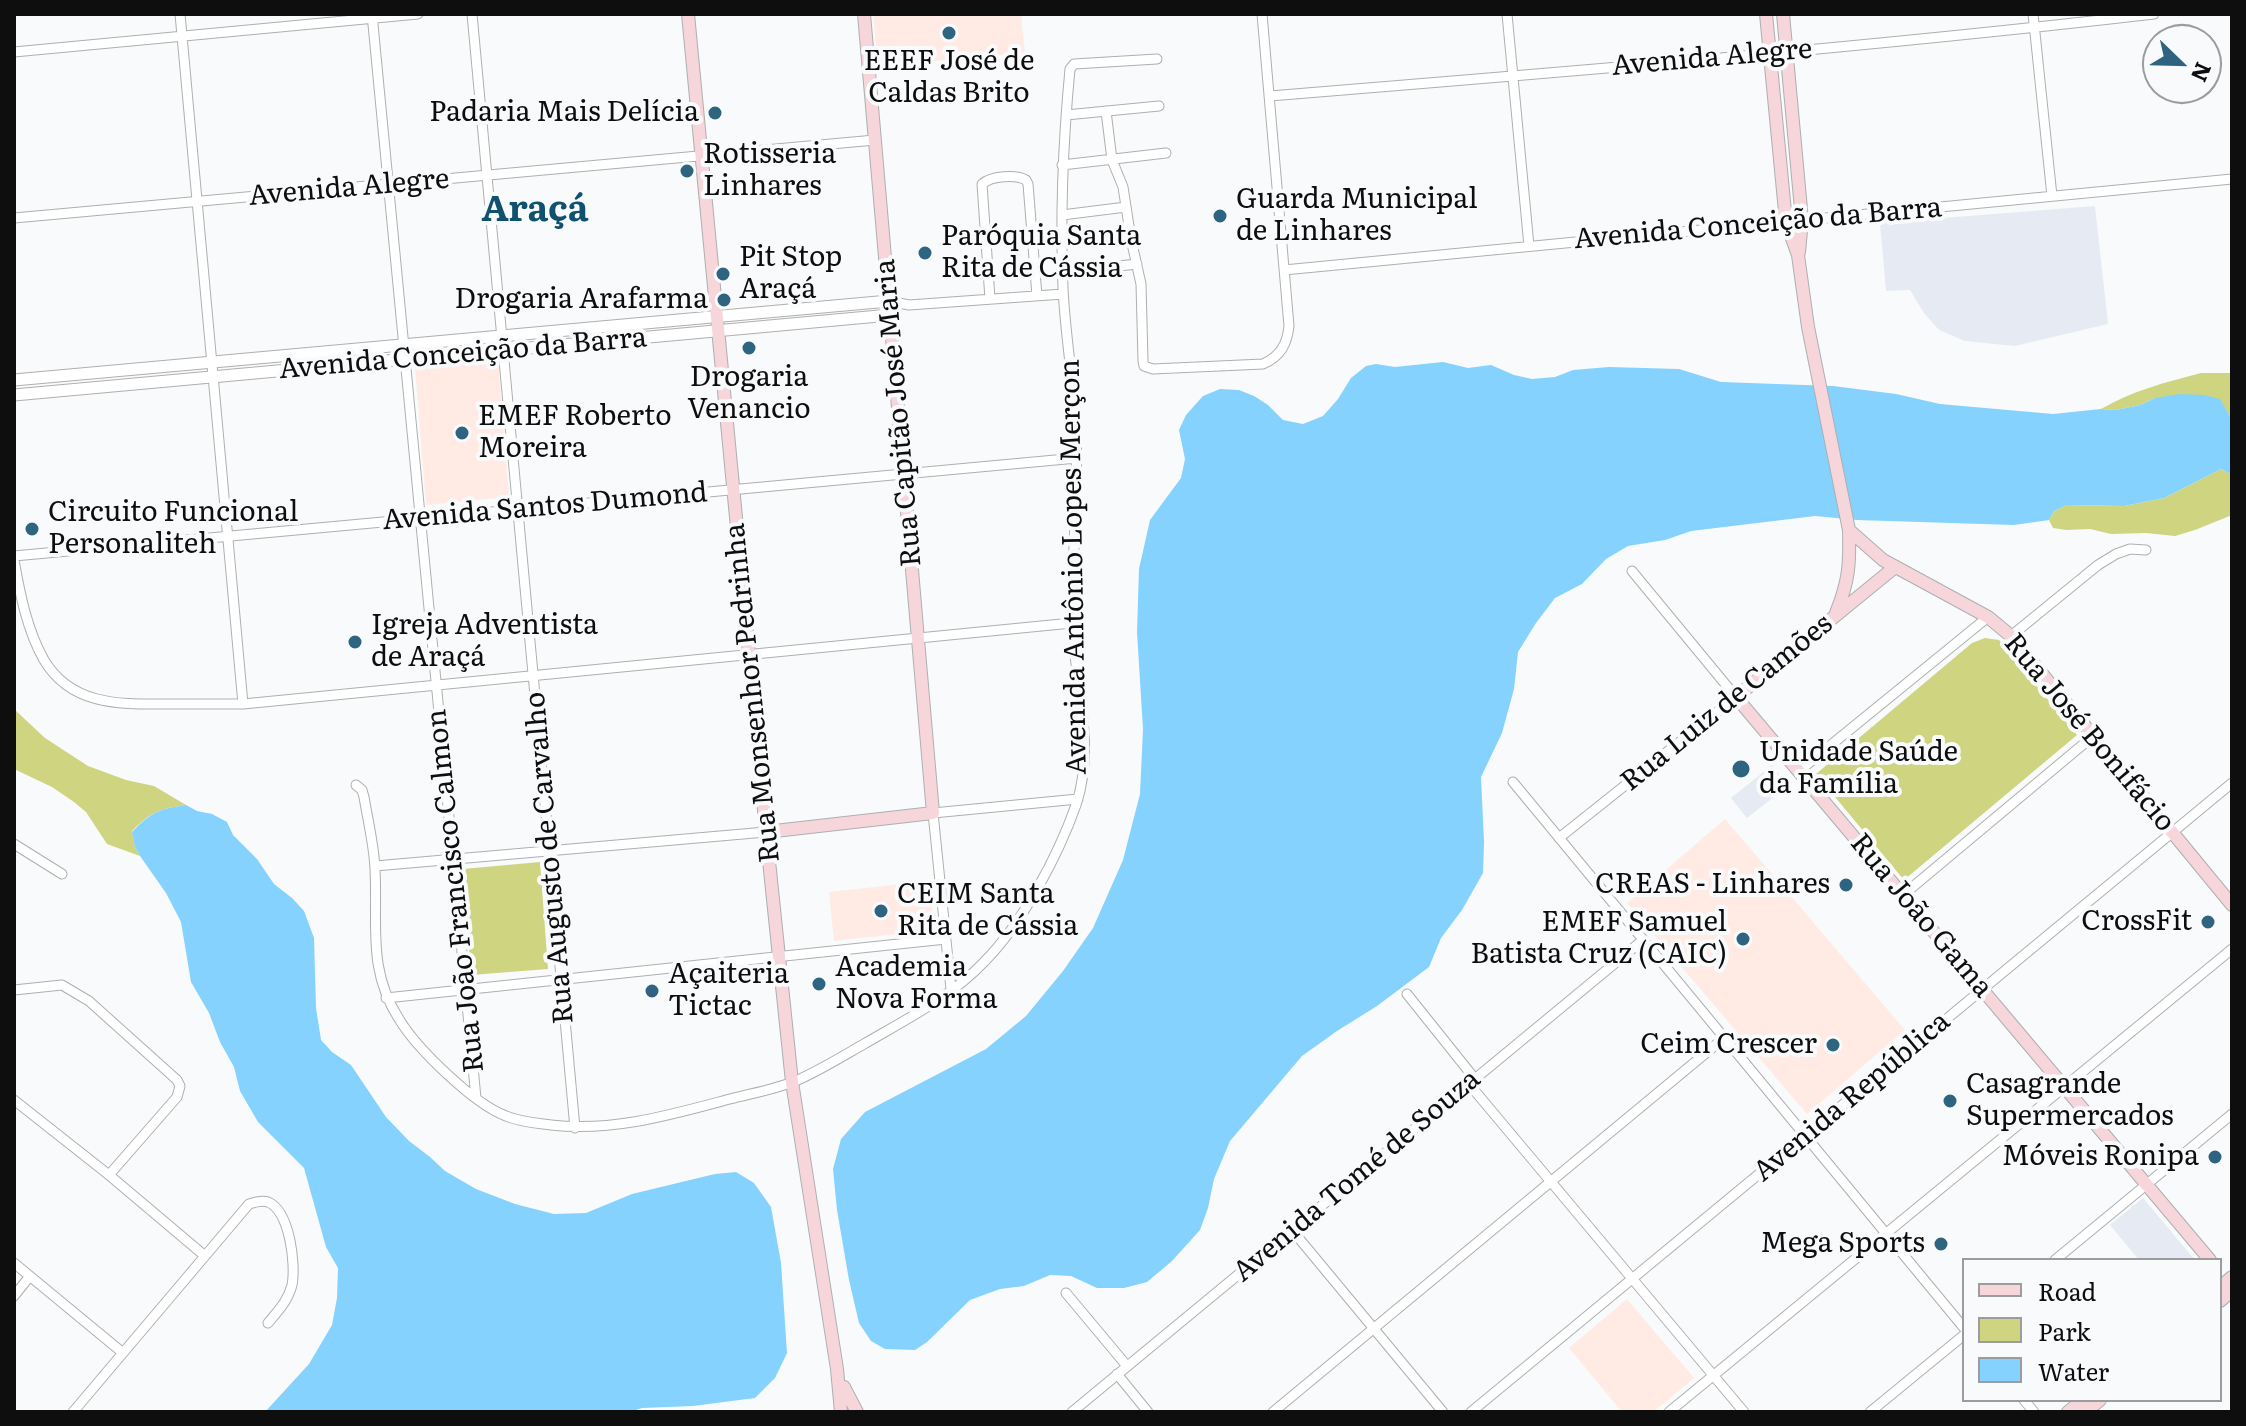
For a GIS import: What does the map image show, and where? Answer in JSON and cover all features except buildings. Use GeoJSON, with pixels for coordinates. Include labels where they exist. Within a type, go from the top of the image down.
{"type":"FeatureCollection","features":[{"type":"Feature","properties":{"kind":"main road","name":"Rua Monsenhor Pedrinha"},"geometry":{"type":"LineString","coordinates":[[688,14],[792,1082],[837,1369]]}},
{"type":"Feature","properties":{"kind":"main road","name":"Rua Capitão José Maria"},"geometry":{"type":"LineString","coordinates":[[864,14],[933,813]]}},
{"type":"Feature","properties":{"kind":"main road"},"geometry":{"type":"LineString","coordinates":[[1766,14],[1786,222],[1798,255],[1808,327],[1848,527],[1850,564],[1846,587],[1835,617]]}},
{"type":"Feature","properties":{"kind":"main road"},"geometry":{"type":"LineString","coordinates":[[1783,14],[1802,220],[1798,255]]}},
{"type":"Feature","properties":{"kind":"main road","name":"Rua José Bonifácio"},"geometry":{"type":"LineString","coordinates":[[1848,527],[1883,560],[1988,617],[2011,636],[2232,905]]}},
{"type":"Feature","properties":{"kind":"main road","name":"Rua Luiz de Camões"},"geometry":{"type":"LineString","coordinates":[[1736,697],[1895,567]]}},
{"type":"Feature","properties":{"kind":"main road","name":"Rua João Gama"},"geometry":{"type":"LineString","coordinates":[[1736,697],[2208,1258]]}},
{"type":"Feature","properties":{"kind":"main road"},"geometry":{"type":"LineString","coordinates":[[766,832],[933,813]]}},
{"type":"Feature","properties":{"kind":"main road"},"geometry":{"type":"LineString","coordinates":[[837,1369],[841,1412]]}},
{"type":"Feature","properties":{"kind":"main road"},"geometry":{"type":"LineString","coordinates":[[837,1369],[857,1412]]}},
{"type":"Feature","properties":{"kind":"street"},"geometry":{"type":"LineString","coordinates":[[180,14],[243,704]]}},
{"type":"Feature","properties":{"kind":"street"},"geometry":{"type":"LineString","coordinates":[[14,52],[418,14]]}},
{"type":"Feature","properties":{"kind":"street","name":"Rua Augusto de Carvalho"},"geometry":{"type":"LineString","coordinates":[[472,14],[575,1128]]}},
{"type":"Feature","properties":{"kind":"street"},"geometry":{"type":"LineString","coordinates":[[1106,111],[1112,160],[1123,187],[1142,294],[1143,361],[1148,368],[1263,364],[1273,360],[1287,340],[1289,326],[1262,14]]}},
{"type":"Feature","properties":{"kind":"street"},"geometry":{"type":"LineString","coordinates":[[1507,14],[1529,246]]}},
{"type":"Feature","properties":{"kind":"street"},"geometry":{"type":"LineString","coordinates":[[2033,14],[2052,196]]}},
{"type":"Feature","properties":{"kind":"street","name":"Avenida Alegre"},"geometry":{"type":"LineString","coordinates":[[1269,96],[2035,28],[2154,14]]}},
{"type":"Feature","properties":{"kind":"street","name":"Rua João Francisco Calmon"},"geometry":{"type":"LineString","coordinates":[[372,16],[476,1098]]}},
{"type":"Feature","properties":{"kind":"street","name":"Avenida Antônio Lopes Merçon"},"geometry":{"type":"LineString","coordinates":[[356,785],[364,797],[375,866],[375,942],[378,972],[386,998],[423,1050],[476,1098],[503,1115],[530,1123],[575,1128],[654,1120],[792,1082],[915,1015],[984,962],[1008,932],[1054,857],[1078,799],[1084,762],[1084,723],[1072,623],[1077,458],[1062,272],[1062,165],[1071,66],[1157,59]]}},
{"type":"Feature","properties":{"kind":"street"},"geometry":{"type":"LineString","coordinates":[[1066,115],[1159,106]]}},
{"type":"Feature","properties":{"kind":"street","name":"Avenida Alegre"},"geometry":{"type":"LineString","coordinates":[[14,218],[875,140]]}},
{"type":"Feature","properties":{"kind":"street"},"geometry":{"type":"LineString","coordinates":[[1062,165],[1166,153]]}},
{"type":"Feature","properties":{"kind":"street"},"geometry":{"type":"LineString","coordinates":[[990,299],[981,187],[986,180],[1019,177],[1026,180],[1037,296]]}},
{"type":"Feature","properties":{"kind":"street","name":"Avenida Conceição da Barra"},"geometry":{"type":"LineString","coordinates":[[1284,270],[2232,179]]}},
{"type":"Feature","properties":{"kind":"street"},"geometry":{"type":"LineString","coordinates":[[1062,215],[1126,207]]}},
{"type":"Feature","properties":{"kind":"street"},"geometry":{"type":"LineString","coordinates":[[1062,272],[1137,264]]}},
{"type":"Feature","properties":{"kind":"street","name":"Avenida Conceição da Barra"},"geometry":{"type":"LineString","coordinates":[[14,380],[889,301],[909,305],[1063,294]]}},
{"type":"Feature","properties":{"kind":"street","name":"Avenida Conceição da Barra"},"geometry":{"type":"LineString","coordinates":[[14,395],[890,315],[909,305]]}},
{"type":"Feature","properties":{"kind":"street","name":"Avenida Santos Dumond"},"geometry":{"type":"LineString","coordinates":[[14,558],[1077,458]]}},
{"type":"Feature","properties":{"kind":"street"},"geometry":{"type":"LineString","coordinates":[[2011,636],[2098,565],[2130,549],[2146,550]]}},
{"type":"Feature","properties":{"kind":"street"},"geometry":{"type":"LineString","coordinates":[[14,558],[32,634],[46,662],[66,684],[88,697],[118,704],[243,704],[1072,623]]}},
{"type":"Feature","properties":{"kind":"street","name":"Rua João Gama"},"geometry":{"type":"LineString","coordinates":[[1632,571],[1736,697]]}},
{"type":"Feature","properties":{"kind":"street"},"geometry":{"type":"LineString","coordinates":[[1799,771],[1988,617]]}},
{"type":"Feature","properties":{"kind":"street","name":"Rua Luiz de Camões"},"geometry":{"type":"LineString","coordinates":[[1559,838],[1736,697]]}},
{"type":"Feature","properties":{"kind":"street"},"geometry":{"type":"LineString","coordinates":[[1903,895],[2092,737]]}},
{"type":"Feature","properties":{"kind":"street"},"geometry":{"type":"LineString","coordinates":[[1513,782],[1962,1326]]}},
{"type":"Feature","properties":{"kind":"street","name":"Avenida República"},"geometry":{"type":"LineString","coordinates":[[1471,1412],[2232,783]]}},
{"type":"Feature","properties":{"kind":"street"},"geometry":{"type":"LineString","coordinates":[[951,989],[933,813],[1078,799]]}},
{"type":"Feature","properties":{"kind":"street"},"geometry":{"type":"LineString","coordinates":[[375,866],[766,832]]}},
{"type":"Feature","properties":{"kind":"street"},"geometry":{"type":"LineString","coordinates":[[14,844],[62,874]]}},
{"type":"Feature","properties":{"kind":"street"},"geometry":{"type":"LineString","coordinates":[[386,998],[946,939]]}},
{"type":"Feature","properties":{"kind":"street","name":"Avenida Tomé de Souza"},"geometry":{"type":"LineString","coordinates":[[1072,1412],[1643,940]]}},
{"type":"Feature","properties":{"kind":"street"},"geometry":{"type":"LineString","coordinates":[[1669,1412],[2232,949]]}},
{"type":"Feature","properties":{"kind":"street"},"geometry":{"type":"LineString","coordinates":[[14,990],[62,985],[89,1001],[177,1080],[180,1086],[177,1097],[109,1175]]}},
{"type":"Feature","properties":{"kind":"street"},"geometry":{"type":"LineString","coordinates":[[1407,994],[1551,1182],[1744,1412]]}},
{"type":"Feature","properties":{"kind":"street"},"geometry":{"type":"LineString","coordinates":[[1273,1412],[1724,1038]]}},
{"type":"Feature","properties":{"kind":"street"},"geometry":{"type":"LineString","coordinates":[[14,1100],[205,1256]]}},
{"type":"Feature","properties":{"kind":"street"},"geometry":{"type":"LineString","coordinates":[[2057,1258],[2232,1114]]}},
{"type":"Feature","properties":{"kind":"street"},"geometry":{"type":"LineString","coordinates":[[73,1412],[249,1204],[267,1202],[275,1207],[283,1221],[291,1245],[293,1265],[292,1286],[285,1302],[268,1323]]}},
{"type":"Feature","properties":{"kind":"street"},"geometry":{"type":"LineString","coordinates":[[1292,1230],[1443,1412]]}},
{"type":"Feature","properties":{"kind":"street"},"geometry":{"type":"LineString","coordinates":[[14,1263],[123,1353]]}},
{"type":"Feature","properties":{"kind":"street"},"geometry":{"type":"LineString","coordinates":[[14,1296],[30,1276]]}},
{"type":"Feature","properties":{"kind":"street"},"geometry":{"type":"LineString","coordinates":[[1066,1293],[1127,1366]]}},
{"type":"Feature","properties":{"kind":"street"},"geometry":{"type":"LineString","coordinates":[[1870,1412],[1962,1337]]}},
{"type":"Feature","properties":{"kind":"street"},"geometry":{"type":"LineString","coordinates":[[1117,1374],[1148,1412]]}},
{"type":"Feature","properties":{"kind":"shaded area","name":"EEEF José de Caldas Brito"},"geometry":{"type":"Polygon","coordinates":[[[873,14],[1021,14],[1025,53],[878,66],[873,14]]]}},
{"type":"Feature","properties":{"kind":"shaded area"},"geometry":{"type":"Polygon","coordinates":[[[2095,206],[2108,324],[2015,346],[1965,341],[1939,330],[1910,290],[1886,291],[1880,223],[2095,206]]]}},
{"type":"Feature","properties":{"kind":"shaded area","name":"EMEF Roberto Moreira"},"geometry":{"type":"Polygon","coordinates":[[[498,361],[509,497],[426,505],[415,368],[498,361]]]}},
{"type":"Feature","properties":{"kind":"shaded area"},"geometry":{"type":"Polygon","coordinates":[[[1772,765],[1788,786],[1747,818],[1731,798],[1772,765]]]}},
{"type":"Feature","properties":{"kind":"shaded area","name":"EMEF Samuel Batista Cruz (CAIC)"},"geometry":{"type":"Polygon","coordinates":[[[1725,819],[1905,1030],[1807,1114],[1627,903],[1725,819]]]}},
{"type":"Feature","properties":{"kind":"shaded area","name":"CEIM Santa Rita de Cássia"},"geometry":{"type":"Polygon","coordinates":[[[929,881],[934,930],[834,941],[829,892],[929,881]]]}},
{"type":"Feature","properties":{"kind":"shaded area"},"geometry":{"type":"Polygon","coordinates":[[[2143,1198],[2193,1258],[2137,1258],[2110,1225],[2143,1198]]]}},
{"type":"Feature","properties":{"kind":"shaded area"},"geometry":{"type":"Polygon","coordinates":[[[1627,1299],[1694,1378],[1653,1412],[1622,1412],[1569,1348],[1627,1299]]]}},
{"type":"Feature","properties":{"kind":"green space"},"geometry":{"type":"Polygon","coordinates":[[[2201,373],[2232,373],[2232,420],[2219,399],[2155,398],[2116,410],[2101,409],[2137,392],[2201,373]]]}},
{"type":"Feature","properties":{"kind":"green space"},"geometry":{"type":"Polygon","coordinates":[[[2221,469],[2232,475],[2232,515],[2175,536],[2066,530],[2053,528],[2049,520],[2054,511],[2067,505],[2124,506],[2164,498],[2221,469]]]}},
{"type":"Feature","properties":{"kind":"green space"},"geometry":{"type":"Polygon","coordinates":[[[1985,638],[1999,640],[2077,735],[1904,880],[1816,774],[1972,643],[1985,638]]]}},
{"type":"Feature","properties":{"kind":"green space"},"geometry":{"type":"Polygon","coordinates":[[[14,709],[45,738],[88,766],[154,786],[186,805],[156,812],[132,831],[140,856],[107,844],[86,812],[74,802],[52,787],[14,769],[14,709]]]}},
{"type":"Feature","properties":{"kind":"green space"},"geometry":{"type":"Polygon","coordinates":[[[540,862],[548,969],[471,975],[463,869],[540,862]]]}},
{"type":"Feature","properties":{"kind":"water"},"geometry":{"type":"Polygon","coordinates":[[[1443,362],[1468,368],[1491,365],[1532,379],[1555,377],[1573,370],[1609,367],[1679,369],[1721,382],[1833,386],[1896,394],[1940,404],[2053,414],[2116,410],[2179,394],[2204,395],[2220,399],[2232,420],[2232,475],[2221,469],[2164,498],[2124,506],[2067,505],[2054,511],[2049,520],[2014,525],[1815,516],[1691,531],[1665,540],[1628,546],[1606,559],[1582,584],[1555,598],[1518,652],[1514,689],[1502,733],[1481,777],[1483,873],[1462,910],[1441,938],[1429,967],[1302,1056],[1230,1141],[1214,1179],[1200,1230],[1172,1261],[1147,1282],[1124,1288],[1097,1288],[1071,1276],[1050,1275],[1024,1286],[1000,1289],[970,1300],[915,1350],[885,1349],[871,1341],[859,1323],[837,1210],[833,1169],[841,1139],[865,1112],[986,1049],[1026,1016],[1093,928],[1123,860],[1140,794],[1143,729],[1137,632],[1139,569],[1150,520],[1181,478],[1185,459],[1179,430],[1186,415],[1203,396],[1220,389],[1239,390],[1268,405],[1283,420],[1303,424],[1323,416],[1351,378],[1366,366],[1395,367],[1443,362]]]}},
{"type":"Feature","properties":{"kind":"water"},"geometry":{"type":"Polygon","coordinates":[[[186,805],[227,822],[233,835],[257,859],[274,884],[304,911],[314,938],[316,1008],[321,1040],[351,1065],[386,1117],[445,1171],[476,1189],[554,1214],[586,1213],[632,1194],[715,1174],[736,1172],[754,1183],[771,1207],[781,1263],[787,1353],[775,1378],[755,1398],[693,1406],[642,1408],[630,1412],[265,1412],[309,1364],[332,1325],[338,1268],[326,1247],[304,1168],[258,1122],[240,1091],[234,1067],[191,982],[181,922],[135,847],[132,832],[145,820],[162,810],[186,805]]]}},
{"type":"Feature","properties":{"kind":"place","name":"EEEF José de Caldas Brito"},"geometry":{"type":"Point","coordinates":[949,33]}},
{"type":"Feature","properties":{"kind":"place","name":"Padaria Mais Delícia"},"geometry":{"type":"Point","coordinates":[715,113]}},
{"type":"Feature","properties":{"kind":"place","name":"Rotisseria Linhares"},"geometry":{"type":"Point","coordinates":[687,171]}},
{"type":"Feature","properties":{"kind":"place","name":"Guarda Municipal de Linhares"},"geometry":{"type":"Point","coordinates":[1220,216]}},
{"type":"Feature","properties":{"kind":"place","name":"Paróquia Santa Rita de Cássia"},"geometry":{"type":"Point","coordinates":[925,253]}},
{"type":"Feature","properties":{"kind":"place","name":"Pit Stop Araçá"},"geometry":{"type":"Point","coordinates":[723,274]}},
{"type":"Feature","properties":{"kind":"place","name":"Drogaria Arafarma"},"geometry":{"type":"Point","coordinates":[724,300]}},
{"type":"Feature","properties":{"kind":"place","name":"Drogaria Venancio"},"geometry":{"type":"Point","coordinates":[749,348]}},
{"type":"Feature","properties":{"kind":"place","name":"EMEF Roberto Moreira"},"geometry":{"type":"Point","coordinates":[462,433]}},
{"type":"Feature","properties":{"kind":"place","name":"Circuito Funcional Personaliteh"},"geometry":{"type":"Point","coordinates":[32,529]}},
{"type":"Feature","properties":{"kind":"place","name":"Igreja Adventista de Araçá"},"geometry":{"type":"Point","coordinates":[355,642]}},
{"type":"Feature","properties":{"kind":"place","name":"Unidade Saúde da Família"},"geometry":{"type":"Point","coordinates":[1741,769]}},
{"type":"Feature","properties":{"kind":"place","name":"CREAS - Linhares"},"geometry":{"type":"Point","coordinates":[1846,885]}},
{"type":"Feature","properties":{"kind":"place","name":"CEIM Santa Rita de Cássia"},"geometry":{"type":"Point","coordinates":[881,911]}},
{"type":"Feature","properties":{"kind":"place","name":"CrossFit"},"geometry":{"type":"Point","coordinates":[2208,922]}},
{"type":"Feature","properties":{"kind":"place","name":"EMEF Samuel Batista Cruz (CAIC)"},"geometry":{"type":"Point","coordinates":[1743,939]}},
{"type":"Feature","properties":{"kind":"place","name":"Academia Nova Forma"},"geometry":{"type":"Point","coordinates":[819,984]}},
{"type":"Feature","properties":{"kind":"place","name":"Açaiteria Tictac"},"geometry":{"type":"Point","coordinates":[652,991]}},
{"type":"Feature","properties":{"kind":"place","name":"Ceim Crescer"},"geometry":{"type":"Point","coordinates":[1833,1045]}},
{"type":"Feature","properties":{"kind":"place","name":"Casagrande Supermercados"},"geometry":{"type":"Point","coordinates":[1950,1101]}},
{"type":"Feature","properties":{"kind":"place","name":"Móveis Ronipa"},"geometry":{"type":"Point","coordinates":[2215,1157]}},
{"type":"Feature","properties":{"kind":"place","name":"Mega Sports"},"geometry":{"type":"Point","coordinates":[1941,1244]}},
{"type":"Feature","properties":{"kind":"district","name":"Araçá"},"geometry":{"type":"Point","coordinates":[535,210]}}]}
